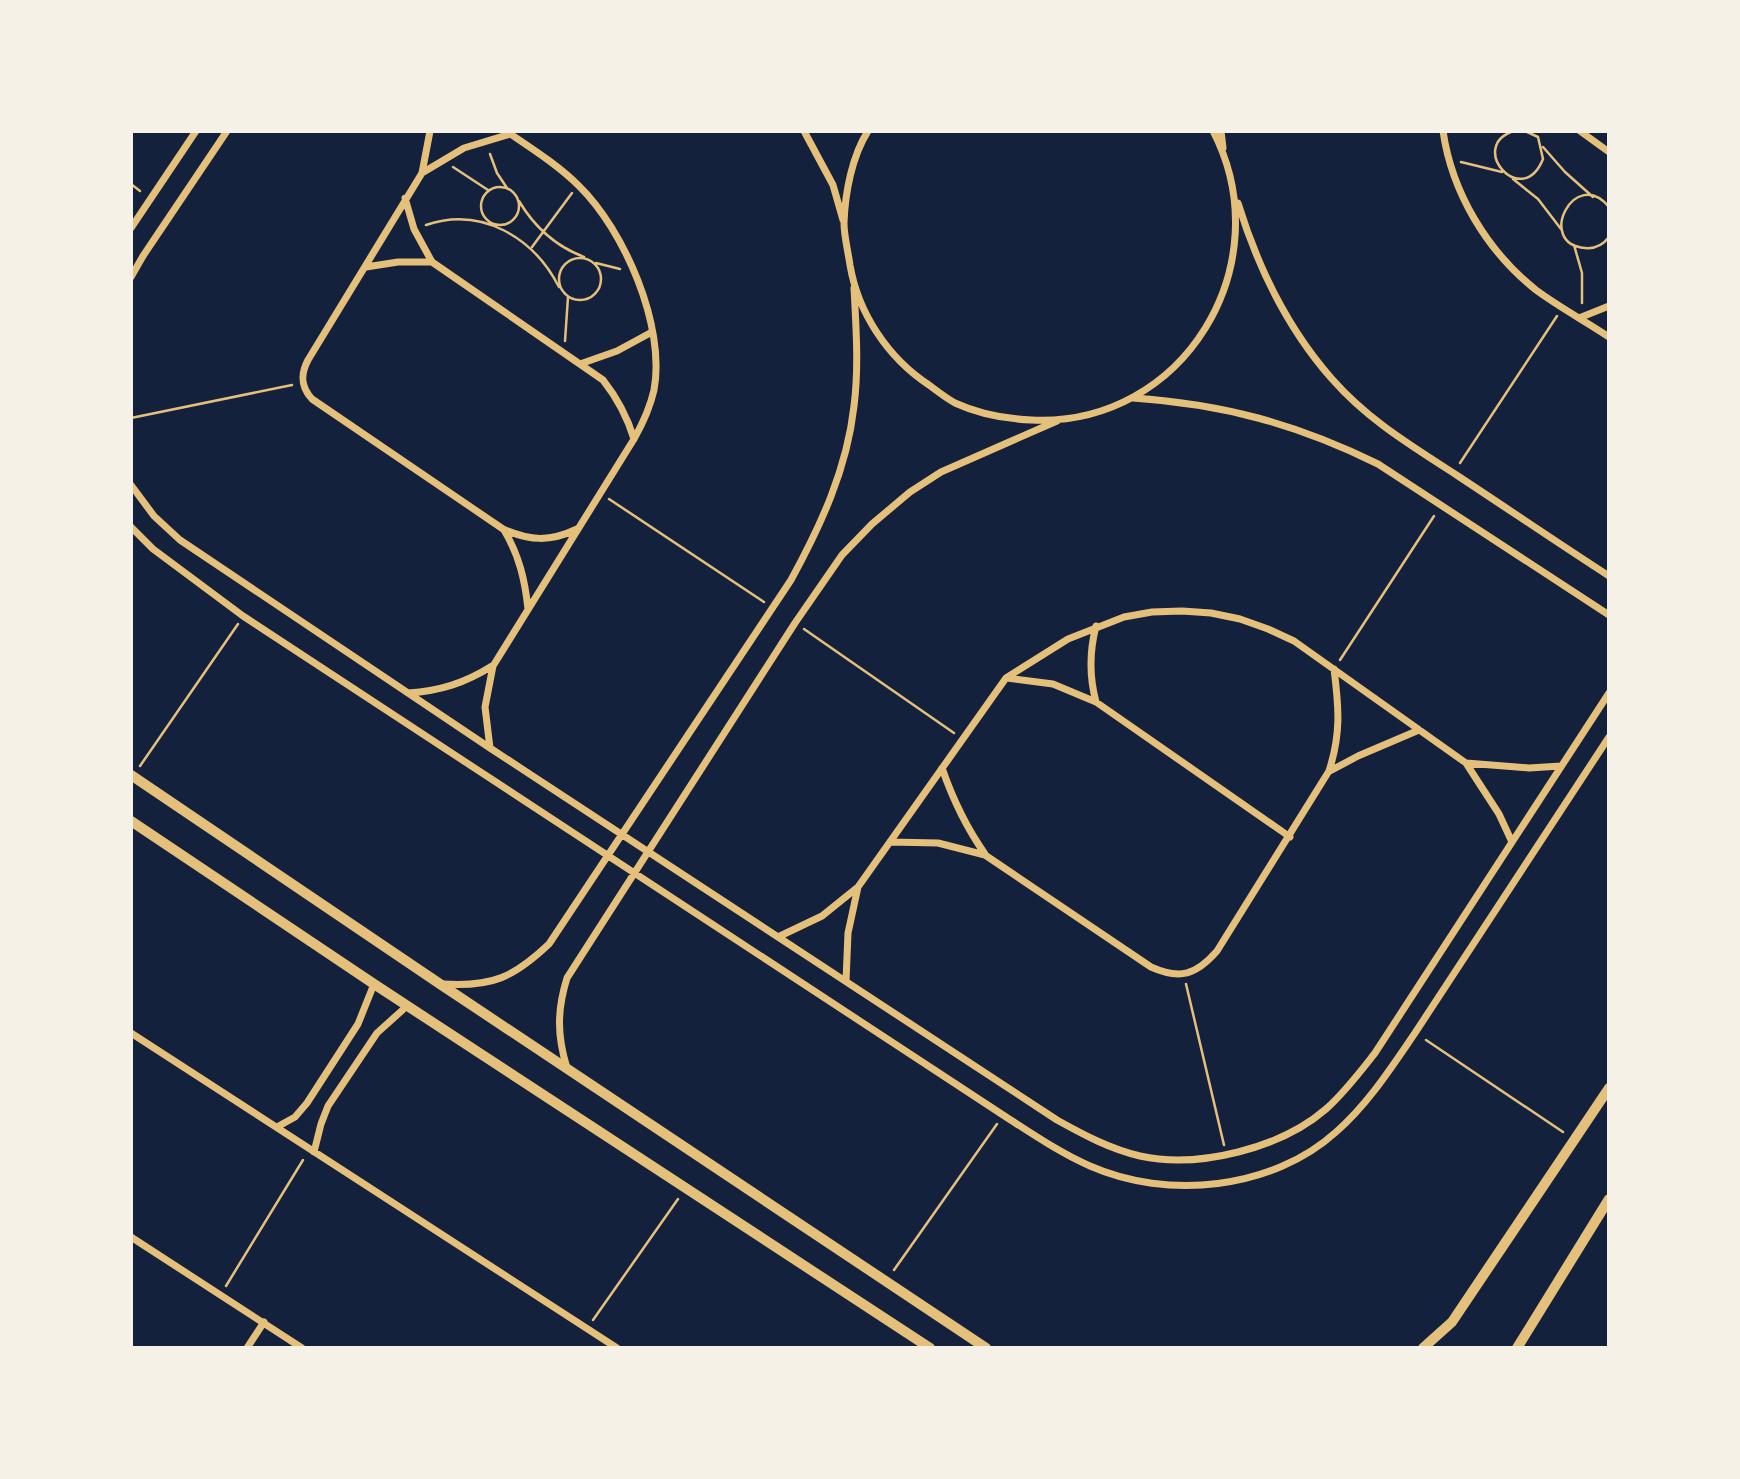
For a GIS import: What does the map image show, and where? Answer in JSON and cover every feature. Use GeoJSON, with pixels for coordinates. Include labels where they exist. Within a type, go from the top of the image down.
{"type":"FeatureCollection","features":[{"type":"Feature","properties":{"kind":"street"},"geometry":{"type":"LineString","coordinates":[[131,228],[196,131]]}},
{"type":"Feature","properties":{"kind":"street"},"geometry":{"type":"LineString","coordinates":[[131,277],[227,131]]}},
{"type":"Feature","properties":{"kind":"street"},"geometry":{"type":"LineString","coordinates":[[422,173],[430,131]]}},
{"type":"Feature","properties":{"kind":"street"},"geometry":{"type":"LineString","coordinates":[[440,984],[470,986],[500,979],[527,965],[549,944],[773,608],[813,539],[832,498],[845,456],[854,406],[857,357],[854,288],[844,224],[833,185],[804,131]]}},
{"type":"Feature","properties":{"kind":"street"},"geometry":{"type":"LineString","coordinates":[[844,224],[849,179],[868,131]]}},
{"type":"Feature","properties":{"kind":"street"},"geometry":{"type":"LineString","coordinates":[[1213,131],[1224,152]]}},
{"type":"Feature","properties":{"kind":"street"},"geometry":{"type":"LineString","coordinates":[[1222,131],[1234,193],[1264,274],[1283,311],[1333,380],[1363,410],[1396,437],[1609,576]]}},
{"type":"Feature","properties":{"kind":"street"},"geometry":{"type":"LineString","coordinates":[[1443,131],[1447,160],[1472,216],[1490,243],[1511,268],[1536,289],[1609,337]]}},
{"type":"Feature","properties":{"kind":"street"},"geometry":{"type":"LineString","coordinates":[[1580,131],[1609,152]]}},
{"type":"Feature","properties":{"kind":"street"},"geometry":{"type":"LineString","coordinates":[[490,748],[485,727],[485,707],[493,666],[601,493],[647,415],[654,388],[656,361],[652,332],[634,271],[610,225],[579,185],[508,133],[443,159],[422,173],[308,360],[303,370],[302,383],[312,399],[503,529],[521,537],[540,540],[560,537],[578,529]]}},
{"type":"Feature","properties":{"kind":"street"},"geometry":{"type":"LineString","coordinates":[[854,288],[877,335],[912,374],[955,402],[1004,418],[1057,421],[1096,414],[1132,398],[1172,370],[1204,333],[1226,289],[1236,242],[1234,193]]}},
{"type":"Feature","properties":{"kind":"street"},"geometry":{"type":"LineString","coordinates":[[405,198],[414,229],[432,262],[603,380],[617,397],[634,439]]}},
{"type":"Feature","properties":{"kind":"street"},"geometry":{"type":"LineString","coordinates":[[366,267],[398,262],[432,262]]}},
{"type":"Feature","properties":{"kind":"street"},"geometry":{"type":"LineString","coordinates":[[1579,318],[1609,306]]}},
{"type":"Feature","properties":{"kind":"street"},"geometry":{"type":"LineString","coordinates":[[580,364],[617,351],[652,332]]}},
{"type":"Feature","properties":{"kind":"street"},"geometry":{"type":"LineString","coordinates":[[1132,398],[1241,412],[1311,433],[1378,464],[1609,615]]}},
{"type":"Feature","properties":{"kind":"street"},"geometry":{"type":"LineString","coordinates":[[567,1068],[560,1046],[558,1023],[560,1000],[567,978],[795,623],[842,555],[872,524],[910,492],[941,472],[1057,421]]}},
{"type":"Feature","properties":{"kind":"street"},"geometry":{"type":"LineString","coordinates":[[131,485],[154,516],[180,540],[407,694],[1057,1121],[1090,1138],[1141,1156],[1180,1160],[1264,1145],[1292,1132],[1325,1110],[1348,1088],[1375,1053],[1609,693]]}},
{"type":"Feature","properties":{"kind":"street"},"geometry":{"type":"LineString","coordinates":[[131,527],[153,549],[243,616],[1003,1115],[1090,1166],[1128,1180],[1162,1186],[1226,1182],[1262,1174],[1306,1154],[1334,1134],[1356,1112],[1384,1079],[1609,737]]}},
{"type":"Feature","properties":{"kind":"street"},"geometry":{"type":"LineString","coordinates":[[503,529],[516,549],[528,609]]}},
{"type":"Feature","properties":{"kind":"street"},"geometry":{"type":"LineString","coordinates":[[779,936],[821,916],[858,887],[1006,678],[1068,639],[1096,626],[1152,612],[1211,613],[1240,619],[1294,641],[1466,763],[1494,806],[1512,842]]}},
{"type":"Feature","properties":{"kind":"street"},"geometry":{"type":"LineString","coordinates":[[1096,626],[1090,664],[1096,702]]}},
{"type":"Feature","properties":{"kind":"street"},"geometry":{"type":"LineString","coordinates":[[407,694],[452,687],[493,666]]}},
{"type":"Feature","properties":{"kind":"street"},"geometry":{"type":"LineString","coordinates":[[890,842],[938,843],[985,855],[1150,967],[1166,974],[1184,974],[1203,967],[1217,951],[1329,772],[1337,747],[1340,721],[1334,668]]}},
{"type":"Feature","properties":{"kind":"street"},"geometry":{"type":"LineString","coordinates":[[1006,678],[1053,684],[1096,702],[1290,837]]}},
{"type":"Feature","properties":{"kind":"street"},"geometry":{"type":"LineString","coordinates":[[1329,772],[1358,756],[1419,730]]}},
{"type":"Feature","properties":{"kind":"street"},"geometry":{"type":"LineString","coordinates":[[1466,763],[1529,768],[1561,766]]}},
{"type":"Feature","properties":{"kind":"street"},"geometry":{"type":"LineString","coordinates":[[942,768],[967,828],[985,855]]}},
{"type":"Feature","properties":{"kind":"street"},"geometry":{"type":"LineString","coordinates":[[132,776],[986,1348]]}},
{"type":"Feature","properties":{"kind":"street"},"geometry":{"type":"LineString","coordinates":[[131,821],[407,1006],[930,1348]]}},
{"type":"Feature","properties":{"kind":"street"},"geometry":{"type":"LineString","coordinates":[[846,981],[849,933],[858,887]]}},
{"type":"Feature","properties":{"kind":"street"},"geometry":{"type":"LineString","coordinates":[[277,1127],[295,1116],[307,1103],[358,1024],[374,984]]}},
{"type":"Feature","properties":{"kind":"street"},"geometry":{"type":"LineString","coordinates":[[312,1150],[328,1106],[377,1033],[407,1006]]}},
{"type":"Feature","properties":{"kind":"street"},"geometry":{"type":"LineString","coordinates":[[131,1032],[617,1348]]}},
{"type":"Feature","properties":{"kind":"street"},"geometry":{"type":"LineString","coordinates":[[1434,1348],[1609,1088]]}},
{"type":"Feature","properties":{"kind":"street"},"geometry":{"type":"LineString","coordinates":[[1517,1348],[1609,1199]]}},
{"type":"Feature","properties":{"kind":"street"},"geometry":{"type":"LineString","coordinates":[[132,1240],[302,1348]]}},
{"type":"Feature","properties":{"kind":"street"},"geometry":{"type":"LineString","coordinates":[[247,1348],[264,1322]]}},
{"type":"Feature","properties":{"kind":"street"},"geometry":{"type":"LineString","coordinates":[[1423,1348],[1452,1322]]}},
{"type":"Feature","properties":{"kind":"path"},"geometry":{"type":"LineString","coordinates":[[1514,131],[1504,133],[1498,143],[1497,164],[1505,174],[1538,199],[1574,245],[1584,288],[1579,318]]}},
{"type":"Feature","properties":{"kind":"path"},"geometry":{"type":"LineString","coordinates":[[1525,131],[1538,137]]}},
{"type":"Feature","properties":{"kind":"path"},"geometry":{"type":"LineString","coordinates":[[1447,160],[1485,166],[1522,178],[1535,172],[1543,159],[1541,144],[1534,131]]}},
{"type":"Feature","properties":{"kind":"path"},"geometry":{"type":"LineString","coordinates":[[488,140],[491,157],[507,188],[542,232],[592,262],[634,271]]}},
{"type":"Feature","properties":{"kind":"path"},"geometry":{"type":"LineString","coordinates":[[1541,144],[1565,172],[1593,197],[1608,206]]}},
{"type":"Feature","properties":{"kind":"path"},"geometry":{"type":"LineString","coordinates":[[443,159],[488,190]]}},
{"type":"Feature","properties":{"kind":"path"},"geometry":{"type":"LineString","coordinates":[[532,248],[579,185]]}},
{"type":"Feature","properties":{"kind":"path"},"geometry":{"type":"LineString","coordinates":[[507,188],[494,187],[488,190],[480,208],[486,220],[532,248],[543,259],[568,297],[582,300],[595,294],[599,288],[600,274],[592,262]]}},
{"type":"Feature","properties":{"kind":"path"},"geometry":{"type":"LineString","coordinates":[[1562,230],[1562,214],[1566,207],[1578,198],[1593,197]]}},
{"type":"Feature","properties":{"kind":"path"},"geometry":{"type":"LineString","coordinates":[[414,229],[452,220],[497,225],[510,222],[518,211],[517,198]]}},
{"type":"Feature","properties":{"kind":"path"},"geometry":{"type":"LineString","coordinates":[[1574,245],[1594,248],[1608,240]]}},
{"type":"Feature","properties":{"kind":"path"},"geometry":{"type":"LineString","coordinates":[[559,287],[560,271],[564,265],[570,260],[586,258]]}},
{"type":"Feature","properties":{"kind":"path"},"geometry":{"type":"LineString","coordinates":[[562,351],[568,325],[568,297]]}},
{"type":"Feature","properties":{"kind":"path"},"geometry":{"type":"LineString","coordinates":[[1453,473],[1563,308]]}},
{"type":"Feature","properties":{"kind":"path"},"geometry":{"type":"LineString","coordinates":[[131,418],[302,383]]}},
{"type":"Feature","properties":{"kind":"path"},"geometry":{"type":"LineString","coordinates":[[601,493],[773,608]]}},
{"type":"Feature","properties":{"kind":"path"},"geometry":{"type":"LineString","coordinates":[[1334,668],[1441,504]]}},
{"type":"Feature","properties":{"kind":"path"},"geometry":{"type":"LineString","coordinates":[[132,776],[243,616]]}},
{"type":"Feature","properties":{"kind":"path"},"geometry":{"type":"LineString","coordinates":[[795,623],[963,739]]}},
{"type":"Feature","properties":{"kind":"path"},"geometry":{"type":"LineString","coordinates":[[1184,974],[1226,1153]]}},
{"type":"Feature","properties":{"kind":"path"},"geometry":{"type":"LineString","coordinates":[[1415,1033],[1574,1140]]}},
{"type":"Feature","properties":{"kind":"path"},"geometry":{"type":"LineString","coordinates":[[886,1280],[1003,1115]]}},
{"type":"Feature","properties":{"kind":"path"},"geometry":{"type":"LineString","coordinates":[[220,1294],[312,1150]]}},
{"type":"Feature","properties":{"kind":"path"},"geometry":{"type":"LineString","coordinates":[[588,1329],[686,1188]]}}]}
